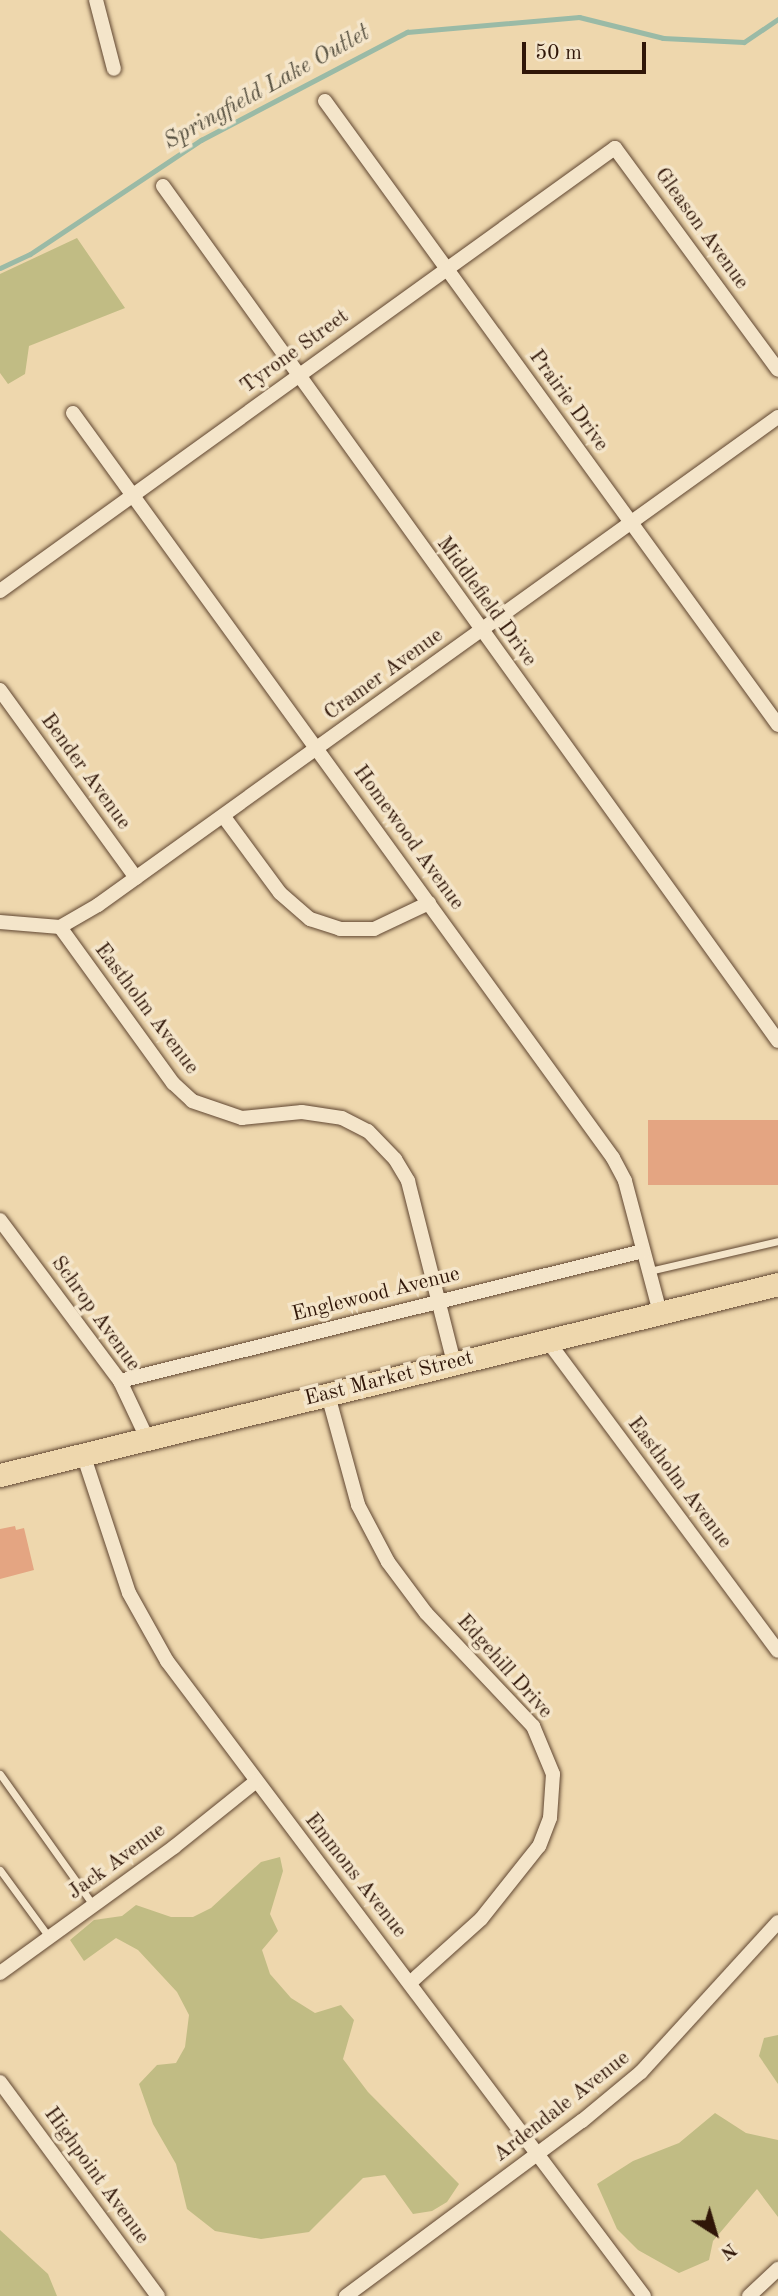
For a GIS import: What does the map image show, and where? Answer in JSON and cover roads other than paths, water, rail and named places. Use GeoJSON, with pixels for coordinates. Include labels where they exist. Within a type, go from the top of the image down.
{"type":"FeatureCollection","features":[{"type":"Feature","properties":{"kind":"main road","name":"East Market Street"},"geometry":{"type":"LineString","coordinates":[[0,1475],[778,1284]]}},
{"type":"Feature","properties":{"kind":"street"},"geometry":{"type":"LineString","coordinates":[[96,0],[114,69]]}},
{"type":"Feature","properties":{"kind":"street","name":"Prairie Drive"},"geometry":{"type":"LineString","coordinates":[[325,101],[778,726]]}},
{"type":"Feature","properties":{"kind":"street","name":"Tyrone Street"},"geometry":{"type":"LineString","coordinates":[[0,592],[614,148]]}},
{"type":"Feature","properties":{"kind":"street","name":"Gleason Avenue"},"geometry":{"type":"LineString","coordinates":[[614,148],[778,370]]}},
{"type":"Feature","properties":{"kind":"street","name":"Middlefield Drive"},"geometry":{"type":"LineString","coordinates":[[163,186],[297,377],[778,1041]]}},
{"type":"Feature","properties":{"kind":"street","name":"Homewood Avenue"},"geometry":{"type":"LineString","coordinates":[[73,413],[613,1158],[625,1181],[660,1313]]}},
{"type":"Feature","properties":{"kind":"street","name":"Cramer Avenue"},"geometry":{"type":"LineString","coordinates":[[60,928],[224,817],[778,417]]}},
{"type":"Feature","properties":{"kind":"street","name":"Bender Avenue"},"geometry":{"type":"LineString","coordinates":[[0,690],[136,878]]}},
{"type":"Feature","properties":{"kind":"street"},"geometry":{"type":"LineString","coordinates":[[224,817],[280,893],[310,919],[340,929],[374,929],[429,903]]}},
{"type":"Feature","properties":{"kind":"street"},"geometry":{"type":"LineString","coordinates":[[0,922],[60,928]]}},
{"type":"Feature","properties":{"kind":"street","name":"Eastholm Avenue"},"geometry":{"type":"LineString","coordinates":[[60,928],[173,1083],[192,1101],[242,1118],[318,1113],[356,1124],[378,1140],[408,1181],[454,1363]]}},
{"type":"Feature","properties":{"kind":"street","name":"Schrop Avenue"},"geometry":{"type":"LineString","coordinates":[[0,1220],[120,1381],[148,1438]]}},
{"type":"Feature","properties":{"kind":"street","name":"Englewood Avenue"},"geometry":{"type":"LineString","coordinates":[[120,1381],[643,1251]]}},
{"type":"Feature","properties":{"kind":"street","name":"Eastholm Avenue"},"geometry":{"type":"LineString","coordinates":[[547,1340],[778,1651]]}},
{"type":"Feature","properties":{"kind":"street","name":"Edgehill Drive"},"geometry":{"type":"LineString","coordinates":[[328,1395],[358,1505],[388,1562],[426,1613],[533,1726],[553,1774],[550,1818],[538,1846],[481,1919],[411,1982]]}},
{"type":"Feature","properties":{"kind":"street","name":"Emmons Avenue"},"geometry":{"type":"LineString","coordinates":[[83,1454],[114,1556],[140,1616],[255,1782],[411,1982],[644,2296]]}},
{"type":"Feature","properties":{"kind":"street","name":"Jack Avenue"},"geometry":{"type":"LineString","coordinates":[[0,1973],[255,1782]]}},
{"type":"Feature","properties":{"kind":"street","name":"Ardendale Avenue"},"geometry":{"type":"LineString","coordinates":[[346,2296],[538,2154],[641,2072],[778,1922]]}},
{"type":"Feature","properties":{"kind":"street","name":"Highpoint Avenue"},"geometry":{"type":"LineString","coordinates":[[0,2082],[158,2296]]}},
{"type":"Feature","properties":{"kind":"street"},"geometry":{"type":"LineString","coordinates":[[749,2296],[778,2269]]}},
{"type":"Feature","properties":{"kind":"lane"},"geometry":{"type":"LineString","coordinates":[[649,1272],[778,1241]]}},
{"type":"Feature","properties":{"kind":"lane"},"geometry":{"type":"LineString","coordinates":[[0,1774],[93,1905]]}},
{"type":"Feature","properties":{"kind":"lane"},"geometry":{"type":"LineString","coordinates":[[0,1870],[49,1937]]}},
{"type":"Feature","properties":{"kind":"waterway","name":"Springfield Lake Outlet"},"geometry":{"type":"LineString","coordinates":[[0,268],[30,254],[201,140],[407,32],[579,17],[663,38],[744,42],[778,19]]}}]}
